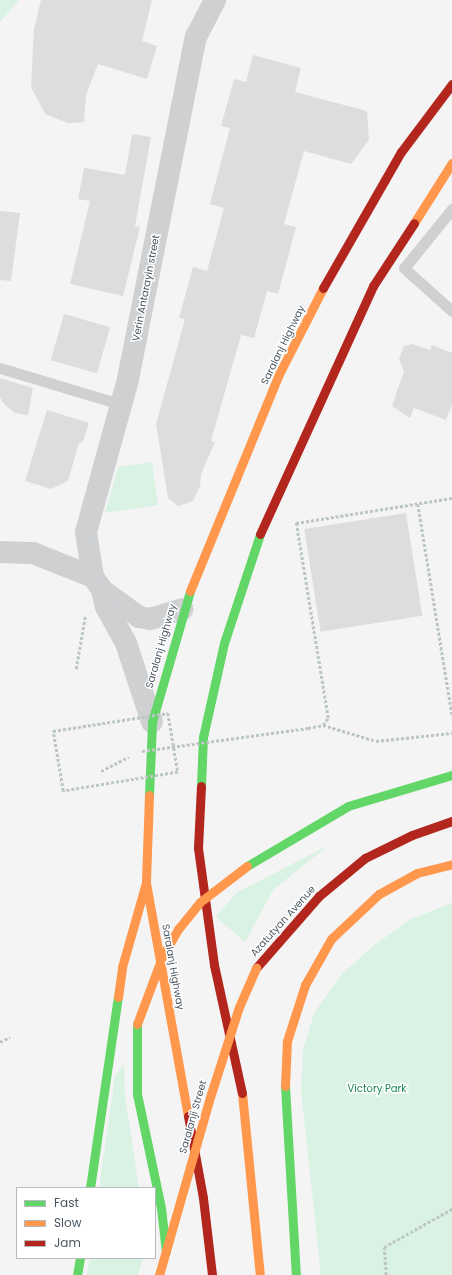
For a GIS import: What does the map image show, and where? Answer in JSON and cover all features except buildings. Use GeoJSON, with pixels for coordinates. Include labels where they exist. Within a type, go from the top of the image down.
{"type":"FeatureCollection","features":[{"type":"Feature","properties":{"kind":"main road","name":"Saralanj Highway"},"geometry":{"type":"LineString","coordinates":[[212,1275],[203,1198],[146,883],[152,722],[182,609],[280,374],[339,256],[401,152],[452,84]]}},
{"type":"Feature","properties":{"kind":"main road"},"geometry":{"type":"LineString","coordinates":[[260,1275],[244,1102],[214,964],[198,848],[203,737],[226,636],[261,532],[373,286],[452,163]]}},
{"type":"Feature","properties":{"kind":"main road"},"geometry":{"type":"LineString","coordinates":[[169,1275],[161,1208],[137,1094],[137,1024],[162,957],[179,928],[200,902],[247,866],[348,806],[452,775]]}},
{"type":"Feature","properties":{"kind":"main road","name":"Azatutyan Avenue"},"geometry":{"type":"LineString","coordinates":[[256,968],[319,896],[365,858],[412,835],[452,821]]}},
{"type":"Feature","properties":{"kind":"main road"},"geometry":{"type":"LineString","coordinates":[[296,1275],[285,1091],[287,1041],[305,985],[330,939],[379,894],[417,872],[452,864]]}},
{"type":"Feature","properties":{"kind":"main road"},"geometry":{"type":"LineString","coordinates":[[90,1187],[122,967],[146,883]]}},
{"type":"Feature","properties":{"kind":"main road","name":"Saralanji Street"},"geometry":{"type":"LineString","coordinates":[[159,1275],[210,1094],[239,1007],[256,968]]}},
{"type":"Feature","properties":{"kind":"main road"},"geometry":{"type":"LineString","coordinates":[[77,1275],[80,1259]]}},
{"type":"Feature","properties":{"kind":"street","name":"Verin Antarayin street"},"geometry":{"type":"LineString","coordinates":[[152,722],[126,643],[106,607],[98,583],[86,532],[120,404],[196,37],[215,0]]}},
{"type":"Feature","properties":{"kind":"street"},"geometry":{"type":"LineString","coordinates":[[0,552],[33,553],[98,583],[139,617],[150,619],[182,609]]}},
{"type":"Feature","properties":{"kind":"lane"},"geometry":{"type":"LineString","coordinates":[[452,209],[404,268],[452,311]]}},
{"type":"Feature","properties":{"kind":"lane"},"geometry":{"type":"LineString","coordinates":[[0,368],[120,404]]}},
{"type":"Feature","properties":{"kind":"path"},"geometry":{"type":"LineString","coordinates":[[323,725],[328,718],[296,523],[452,498]]}},
{"type":"Feature","properties":{"kind":"path"},"geometry":{"type":"LineString","coordinates":[[418,504],[452,714]]}},
{"type":"Feature","properties":{"kind":"path"},"geometry":{"type":"LineString","coordinates":[[76,669],[86,614]]}},
{"type":"Feature","properties":{"kind":"path"},"geometry":{"type":"LineString","coordinates":[[168,713],[174,747],[178,772],[62,790],[53,731],[168,713]]}},
{"type":"Feature","properties":{"kind":"path"},"geometry":{"type":"LineString","coordinates":[[101,771],[142,751],[323,725],[376,741],[452,733]]}},
{"type":"Feature","properties":{"kind":"path"},"geometry":{"type":"LineString","coordinates":[[0,1042],[10,1037]]}},
{"type":"Feature","properties":{"kind":"path"},"geometry":{"type":"LineString","coordinates":[[386,1275],[384,1248],[452,1209]]}},
{"type":"Feature","properties":{"kind":"green space"},"geometry":{"type":"Polygon","coordinates":[[[0,0],[19,0],[0,22],[0,0]]]}},
{"type":"Feature","properties":{"kind":"green space"},"geometry":{"type":"Polygon","coordinates":[[[152,462],[158,505],[105,513],[118,467],[152,462]]]}},
{"type":"Feature","properties":{"kind":"green space"},"geometry":{"type":"Polygon","coordinates":[[[329,845],[273,890],[245,942],[216,917],[236,893],[329,845]]]}},
{"type":"Feature","properties":{"kind":"green space","name":"Victory Park"},"geometry":{"type":"Polygon","coordinates":[[[452,903],[452,1275],[321,1275],[301,1091],[303,1050],[314,1013],[342,974],[373,946],[411,919],[452,903]]]}},
{"type":"Feature","properties":{"kind":"green space"},"geometry":{"type":"Polygon","coordinates":[[[124,1063],[125,1096],[139,1187],[99,1187],[115,1076],[124,1063]]]}},
{"type":"Feature","properties":{"kind":"green space"},"geometry":{"type":"Polygon","coordinates":[[[90,1259],[143,1259],[138,1275],[87,1275],[90,1259]]]}},
{"type":"Feature","properties":{"kind":"traffic: fast"},"geometry":{"type":"LineString","coordinates":[[201,786],[203,737],[224,643],[260,534]]}},
{"type":"Feature","properties":{"kind":"traffic: fast"},"geometry":{"type":"LineString","coordinates":[[149,795],[152,722],[190,591]]}},
{"type":"Feature","properties":{"kind":"traffic: fast"},"geometry":{"type":"LineString","coordinates":[[247,866],[348,806],[452,775]]}},
{"type":"Feature","properties":{"kind":"traffic: fast"},"geometry":{"type":"LineString","coordinates":[[90,1187],[118,997]]}},
{"type":"Feature","properties":{"kind":"traffic: fast"},"geometry":{"type":"LineString","coordinates":[[137,1024],[137,1094],[161,1208],[166,1252]]}},
{"type":"Feature","properties":{"kind":"traffic: fast"},"geometry":{"type":"LineString","coordinates":[[285,1086],[296,1275]]}},
{"type":"Feature","properties":{"kind":"traffic: fast"},"geometry":{"type":"LineString","coordinates":[[77,1275],[80,1259]]}},
{"type":"Feature","properties":{"kind":"traffic: slow"},"geometry":{"type":"LineString","coordinates":[[414,223],[452,163]]}},
{"type":"Feature","properties":{"kind":"traffic: slow"},"geometry":{"type":"LineString","coordinates":[[190,591],[279,374],[323,288]]}},
{"type":"Feature","properties":{"kind":"traffic: slow"},"geometry":{"type":"LineString","coordinates":[[149,795],[146,883],[188,1116]]}},
{"type":"Feature","properties":{"kind":"traffic: slow"},"geometry":{"type":"LineString","coordinates":[[285,1086],[287,1041],[305,985],[331,939],[379,894],[417,873],[452,864]]}},
{"type":"Feature","properties":{"kind":"traffic: slow"},"geometry":{"type":"LineString","coordinates":[[137,1024],[162,957],[179,928],[200,902],[247,866]]}},
{"type":"Feature","properties":{"kind":"traffic: slow"},"geometry":{"type":"LineString","coordinates":[[118,997],[122,967],[146,883]]}},
{"type":"Feature","properties":{"kind":"traffic: slow"},"geometry":{"type":"LineString","coordinates":[[159,1275],[211,1094],[239,1007],[256,968]]}},
{"type":"Feature","properties":{"kind":"traffic: slow"},"geometry":{"type":"LineString","coordinates":[[242,1093],[260,1275]]}},
{"type":"Feature","properties":{"kind":"traffic: jam"},"geometry":{"type":"LineString","coordinates":[[323,288],[401,152],[452,84]]}},
{"type":"Feature","properties":{"kind":"traffic: jam"},"geometry":{"type":"LineString","coordinates":[[260,534],[373,286],[414,223]]}},
{"type":"Feature","properties":{"kind":"traffic: jam"},"geometry":{"type":"LineString","coordinates":[[201,786],[198,848],[214,965],[242,1093]]}},
{"type":"Feature","properties":{"kind":"traffic: jam"},"geometry":{"type":"LineString","coordinates":[[256,968],[319,896],[365,858],[412,835],[452,821]]}},
{"type":"Feature","properties":{"kind":"traffic: jam"},"geometry":{"type":"LineString","coordinates":[[188,1116],[203,1198],[212,1275]]}}]}
